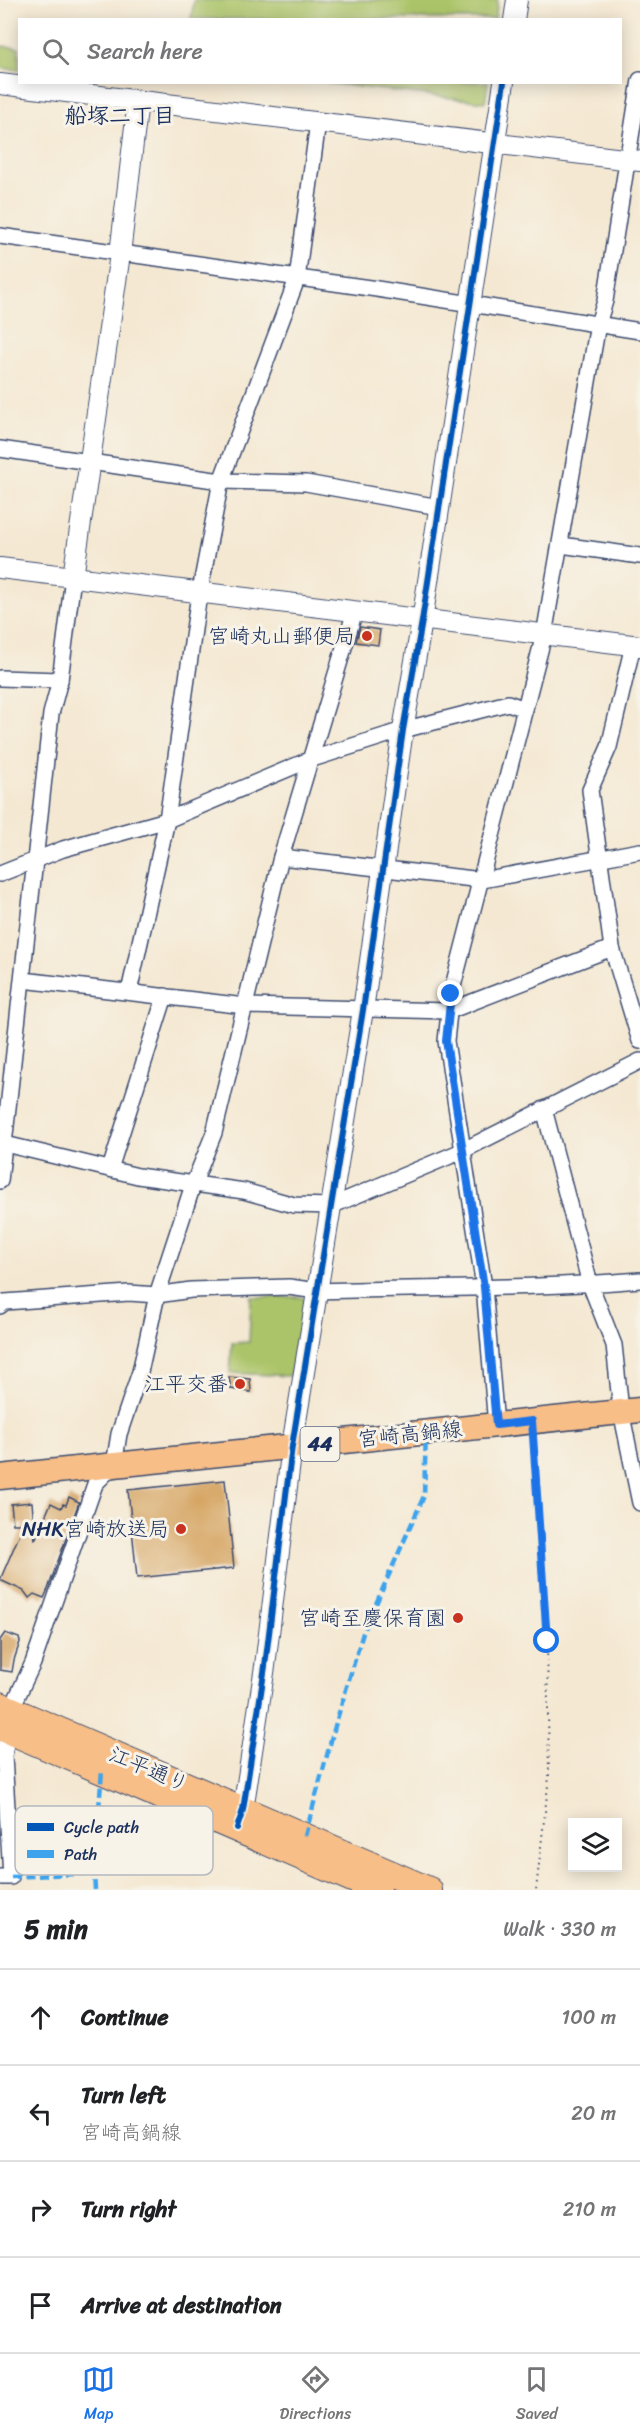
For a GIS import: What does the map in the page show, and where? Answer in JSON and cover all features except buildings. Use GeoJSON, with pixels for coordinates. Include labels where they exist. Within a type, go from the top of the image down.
{"type":"FeatureCollection","features":[{"type":"Feature","properties":{"kind":"highway","name":"江平通り"},"geometry":{"type":"LineString","coordinates":[[5,1718],[210,1806]]}},
{"type":"Feature","properties":{"kind":"highway","name":"江平通り"},"geometry":{"type":"LineString","coordinates":[[213,1807],[429,1890]]}},
{"type":"Feature","properties":{"kind":"highway","name":"江平通り"},"geometry":{"type":"LineString","coordinates":[[240,1819],[378,1890]]}},
{"type":"Feature","properties":{"kind":"main road","name":"宮崎高鍋線"},"geometry":{"type":"LineString","coordinates":[[0,1477],[630,1411]]}},
{"type":"Feature","properties":{"kind":"street"},"geometry":{"type":"LineString","coordinates":[[514,18],[517,0]]}},
{"type":"Feature","properties":{"kind":"street"},"geometry":{"type":"LineString","coordinates":[[496,1425],[484,1287],[446,1041],[449,1011],[451,994],[544,635],[598,324],[605,301],[634,161],[640,81]]}},
{"type":"Feature","properties":{"kind":"street"},"geometry":{"type":"LineString","coordinates":[[0,84],[634,161]]}},
{"type":"Feature","properties":{"kind":"street"},"geometry":{"type":"LineString","coordinates":[[240,1819],[265,1666],[292,1446],[363,1010],[403,730],[422,621],[504,84]]}},
{"type":"Feature","properties":{"kind":"street"},"geometry":{"type":"LineString","coordinates":[[0,1181],[5,1144],[3,1125],[23,980],[51,714],[60,680],[120,254],[138,101]]}},
{"type":"Feature","properties":{"kind":"street"},"geometry":{"type":"LineString","coordinates":[[129,992],[167,820],[200,591],[221,481],[297,279],[318,123]]}},
{"type":"Feature","properties":{"kind":"street"},"geometry":{"type":"LineString","coordinates":[[0,236],[640,331]]}},
{"type":"Feature","properties":{"kind":"street"},"geometry":{"type":"LineString","coordinates":[[0,449],[221,481],[306,483],[439,507]]}},
{"type":"Feature","properties":{"kind":"street"},"geometry":{"type":"LineString","coordinates":[[561,545],[640,556]]}},
{"type":"Feature","properties":{"kind":"street"},"geometry":{"type":"LineString","coordinates":[[0,568],[200,591],[422,621],[636,645],[609,747],[590,790],[612,948],[640,1041]]}},
{"type":"Feature","properties":{"kind":"street"},"geometry":{"type":"LineString","coordinates":[[0,1877],[11,1876],[4,1756],[5,1718],[33,1663],[95,1484],[114,1465],[119,1434],[140,1372],[158,1295],[193,1185],[214,1133],[280,857],[355,611]]}},
{"type":"Feature","properties":{"kind":"street"},"geometry":{"type":"LineString","coordinates":[[0,678],[60,680]]}},
{"type":"Feature","properties":{"kind":"street"},"geometry":{"type":"LineString","coordinates":[[0,874],[63,849],[167,820],[309,760],[403,730],[508,703],[525,709]]}},
{"type":"Feature","properties":{"kind":"street"},"geometry":{"type":"LineString","coordinates":[[280,857],[482,880],[640,851]]}},
{"type":"Feature","properties":{"kind":"street"},"geometry":{"type":"LineString","coordinates":[[23,980],[245,1006],[449,1011],[612,948]]}},
{"type":"Feature","properties":{"kind":"street"},"geometry":{"type":"LineString","coordinates":[[110,1169],[165,996]]}},
{"type":"Feature","properties":{"kind":"street"},"geometry":{"type":"LineString","coordinates":[[5,1144],[110,1169],[193,1185],[244,1191],[294,1205],[331,1206],[462,1151],[640,1061]]}},
{"type":"Feature","properties":{"kind":"street"},"geometry":{"type":"LineString","coordinates":[[544,1109],[590,1284],[614,1345],[630,1411],[640,1503]]}},
{"type":"Feature","properties":{"kind":"street"},"geometry":{"type":"LineString","coordinates":[[0,1306],[5,1302],[117,1294],[158,1295],[191,1290],[289,1287],[316,1291],[590,1284],[640,1280]]}},
{"type":"Feature","properties":{"kind":"path"},"geometry":{"type":"LineString","coordinates":[[532,1421],[547,1641],[549,1777],[536,1890]]}},
{"type":"Feature","properties":{"kind":"green space"},"geometry":{"type":"Polygon","coordinates":[[[194,0],[498,0],[495,18],[191,18],[194,0]]]}},
{"type":"Feature","properties":{"kind":"green space"},"geometry":{"type":"Polygon","coordinates":[[[0,46],[18,48],[18,70],[0,68],[0,46]]]}},
{"type":"Feature","properties":{"kind":"green space"},"geometry":{"type":"Polygon","coordinates":[[[335,84],[488,84],[485,102],[335,84]]]}},
{"type":"Feature","properties":{"kind":"green space"},"geometry":{"type":"Polygon","coordinates":[[[251,1297],[302,1297],[306,1302],[290,1376],[230,1373],[232,1343],[249,1342],[251,1297]]]}},
{"type":"Feature","properties":{"kind":"marked path"},"geometry":{"type":"LineString","coordinates":[[305,1836],[363,1633],[424,1496],[426,1433]]}},
{"type":"Feature","properties":{"kind":"marked path"},"geometry":{"type":"LineString","coordinates":[[99,1806],[102,1770]]}},
{"type":"Feature","properties":{"kind":"marked path"},"geometry":{"type":"LineString","coordinates":[[11,1877],[52,1875]]}},
{"type":"Feature","properties":{"kind":"marked path"},"geometry":{"type":"LineString","coordinates":[[94,1875],[95,1890]]}},
{"type":"Feature","properties":{"kind":"cycle path"},"geometry":{"type":"LineString","coordinates":[[237,1828],[243,1810],[265,1666],[292,1446],[363,1010],[403,730],[422,621],[504,84]]}},
{"type":"Feature","properties":{"kind":"place","name":"宮崎丸山郵便局"},"geometry":{"type":"Point","coordinates":[367,636]}},
{"type":"Feature","properties":{"kind":"place","name":"江平交番"},"geometry":{"type":"Point","coordinates":[240,1384]}},
{"type":"Feature","properties":{"kind":"place","name":"NHK宮崎放送局"},"geometry":{"type":"Point","coordinates":[181,1529]}},
{"type":"Feature","properties":{"kind":"place","name":"宮崎至慶保育園"},"geometry":{"type":"Point","coordinates":[458,1618]}},
{"type":"Feature","properties":{"kind":"district","name":"船塚二丁目"},"geometry":{"type":"Point","coordinates":[120,115]}},
{"type":"Feature","properties":{"kind":"route"},"geometry":{"type":"LineString","coordinates":[[451,994],[446,1041],[484,1287],[496,1425],[532,1421],[547,1641]]}}]}
